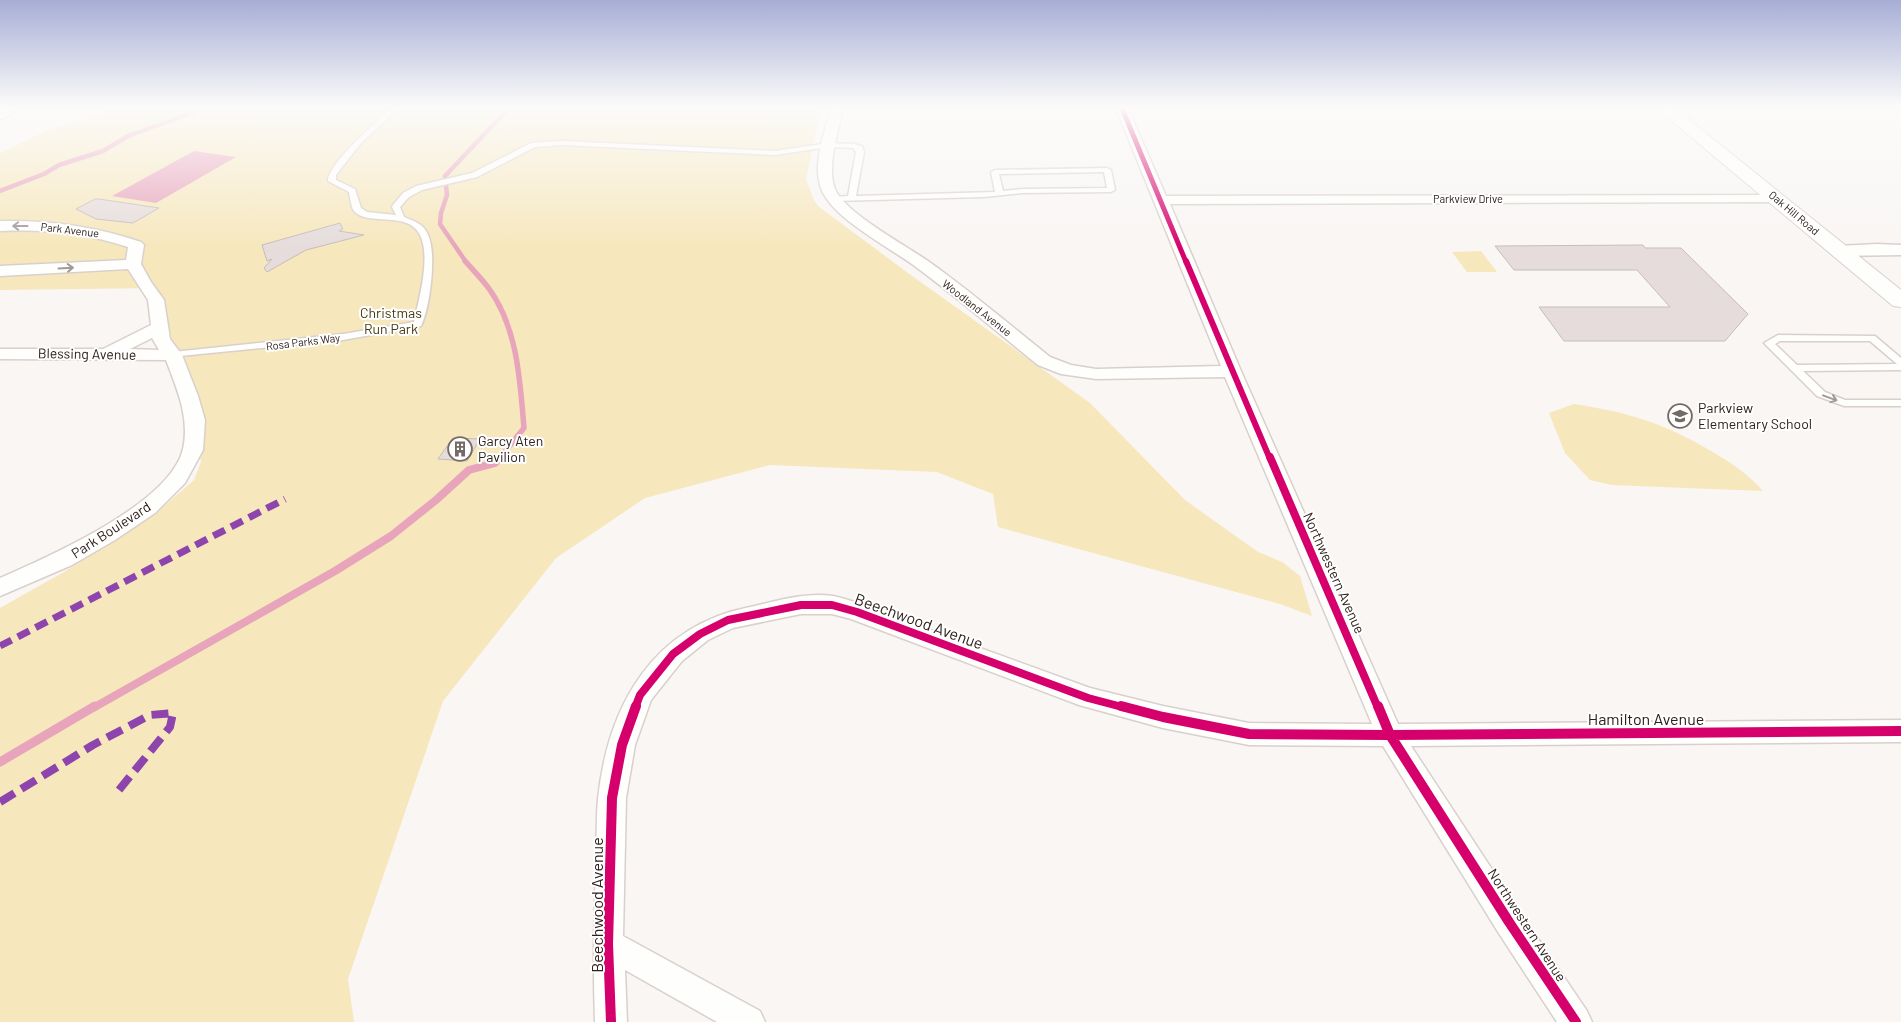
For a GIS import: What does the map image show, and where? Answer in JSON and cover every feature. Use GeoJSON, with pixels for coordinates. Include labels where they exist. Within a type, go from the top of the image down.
{"type":"FeatureCollection","features":[{"type":"Feature","properties":{"kind":"street"},"geometry":{"type":"LineString","coordinates":[[828,154],[826,174],[828,188],[835,199]]}},
{"type":"Feature","properties":{"kind":"street","name":"Northwestern Avenue"},"geometry":{"type":"LineString","coordinates":[[1141,154],[1232,371],[1390,735],[1509,922],[1576,1022]]}},
{"type":"Feature","properties":{"kind":"street","name":"Oak Hill Road"},"geometry":{"type":"LineString","coordinates":[[1721,154],[1901,301]]}},
{"type":"Feature","properties":{"kind":"street","name":"Parkview Drive"},"geometry":{"type":"LineString","coordinates":[[1160,200],[1776,198]]}},
{"type":"Feature","properties":{"kind":"street","name":"Woodland Avenue"},"geometry":{"type":"LineString","coordinates":[[835,199],[1044,361],[1067,370],[1096,374],[1232,371]]}},
{"type":"Feature","properties":{"kind":"street","name":"Park Avenue"},"geometry":{"type":"LineString","coordinates":[[0,226],[58,227],[91,231],[136,245],[133,264],[143,283],[156,300],[161,340],[173,355]]}},
{"type":"Feature","properties":{"kind":"street"},"geometry":{"type":"LineString","coordinates":[[1838,250],[1901,250]]}},
{"type":"Feature","properties":{"kind":"street"},"geometry":{"type":"LineString","coordinates":[[0,271],[133,264]]}},
{"type":"Feature","properties":{"kind":"street"},"geometry":{"type":"LineString","coordinates":[[106,355],[160,327]]}},
{"type":"Feature","properties":{"kind":"street"},"geometry":{"type":"LineString","coordinates":[[0,367],[8,354]]}},
{"type":"Feature","properties":{"kind":"street","name":"Blessing Avenue"},"geometry":{"type":"LineString","coordinates":[[8,354],[173,355]]}},
{"type":"Feature","properties":{"kind":"street","name":"Park Boulevard"},"geometry":{"type":"LineString","coordinates":[[0,588],[64,559],[107,535],[148,508],[178,478],[193,450],[195,420],[189,396],[173,355]]}},
{"type":"Feature","properties":{"kind":"street","name":"Beechwood Avenue"},"geometry":{"type":"LineString","coordinates":[[611,1022],[608,944],[612,798],[622,745],[640,695],[673,654],[700,634],[728,620],[801,604],[832,605],[857,612],[1088,698],[1163,717],[1248,734],[1390,735]]}},
{"type":"Feature","properties":{"kind":"street","name":"Hamilton Avenue"},"geometry":{"type":"LineString","coordinates":[[1390,735],[1901,731]]}},
{"type":"Feature","properties":{"kind":"street"},"geometry":{"type":"LineString","coordinates":[[608,944],[749,1022]]}},
{"type":"Feature","properties":{"kind":"lane"},"geometry":{"type":"LineString","coordinates":[[349,154],[332,175],[332,181],[352,191],[357,209],[365,214],[401,218]]}},
{"type":"Feature","properties":{"kind":"lane"},"geometry":{"type":"LineString","coordinates":[[401,218],[396,207],[406,195],[419,188],[474,175],[517,154]]}},
{"type":"Feature","properties":{"kind":"lane"},"geometry":{"type":"LineString","coordinates":[[852,198],[860,154]]}},
{"type":"Feature","properties":{"kind":"lane"},"geometry":{"type":"LineString","coordinates":[[835,199],[966,195],[1022,191],[1110,190],[1107,170],[995,172],[998,192]]}},
{"type":"Feature","properties":{"kind":"lane","name":"Rosa Parks Way"},"geometry":{"type":"LineString","coordinates":[[173,355],[343,338],[418,324],[427,279],[426,238],[419,227],[401,218]]}},
{"type":"Feature","properties":{"kind":"lane"},"geometry":{"type":"LineString","coordinates":[[1901,365],[1872,338],[1778,338],[1769,343],[1821,394],[1844,403],[1901,403]]}},
{"type":"Feature","properties":{"kind":"lane"},"geometry":{"type":"LineString","coordinates":[[1793,368],[1901,365]]}},
{"type":"Feature","properties":{"kind":"green space","name":"Christmas Run Park"},"geometry":{"type":"Polygon","coordinates":[[[0,154],[811,154],[806,179],[818,206],[1090,403],[1185,500],[1258,552],[1282,562],[1300,576],[1312,616],[1280,604],[998,527],[993,494],[937,472],[770,465],[645,498],[556,558],[443,701],[348,979],[354,1022],[0,1022],[0,608],[64,572],[154,515],[194,480],[201,462],[195,420],[157,288],[0,290],[0,154]]]}},
{"type":"Feature","properties":{"kind":"green space"},"geometry":{"type":"Polygon","coordinates":[[[1481,251],[1497,272],[1467,272],[1452,252],[1481,251]]]}},
{"type":"Feature","properties":{"kind":"green space"},"geometry":{"type":"Polygon","coordinates":[[[1574,404],[1628,415],[1677,433],[1732,464],[1763,491],[1612,485],[1590,480],[1565,453],[1549,413],[1574,404]]]}},
{"type":"Feature","properties":{"kind":"shaded area"},"geometry":{"type":"Polygon","coordinates":[[[189,154],[213,154],[236,157],[156,203],[112,196],[189,154]]]}},
{"type":"Feature","properties":{"kind":"building"},"geometry":{"type":"Polygon","coordinates":[[[95,199],[159,208],[133,223],[96,219],[76,209],[95,199]]]}},
{"type":"Feature","properties":{"kind":"building"},"geometry":{"type":"Polygon","coordinates":[[[340,223],[343,229],[339,231],[364,235],[306,250],[267,272],[264,268],[272,259],[267,261],[262,245],[340,223]]]}},
{"type":"Feature","properties":{"kind":"building"},"geometry":{"type":"Polygon","coordinates":[[[1643,245],[1645,248],[1681,248],[1748,314],[1725,341],[1564,341],[1539,307],[1670,307],[1637,270],[1514,270],[1495,246],[1643,245]]]}},
{"type":"Feature","properties":{"kind":"building","name":"Garcy Aten Pavilion"},"geometry":{"type":"Polygon","coordinates":[[[453,438],[480,439],[467,461],[438,459],[453,438]]]}},
{"type":"Feature","properties":{"kind":"waterway"},"geometry":{"type":"LineString","coordinates":[[0,191],[44,174],[59,165],[95,154]]}},
{"type":"Feature","properties":{"kind":"waterway"},"geometry":{"type":"LineString","coordinates":[[466,154],[445,176],[447,195],[441,213],[440,224],[466,262]]}},
{"type":"Feature","properties":{"kind":"waterway"},"geometry":{"type":"LineString","coordinates":[[465,261],[487,286],[499,306],[507,322],[516,357],[524,428],[499,459]]}},
{"type":"Feature","properties":{"kind":"waterway"},"geometry":{"type":"LineString","coordinates":[[93,708],[335,571],[391,536],[436,500],[469,470],[495,463],[500,457]]}},
{"type":"Feature","properties":{"kind":"waterway"},"geometry":{"type":"LineString","coordinates":[[0,762],[95,706]]}},
{"type":"Feature","properties":{"kind":"marked path"},"geometry":{"type":"LineString","coordinates":[[0,646],[285,499]]}},
{"type":"Feature","properties":{"kind":"marked path"},"geometry":{"type":"LineString","coordinates":[[0,802],[93,745],[150,715],[173,713],[170,727],[115,795]]}},
{"type":"Feature","properties":{"kind":"cycle path"},"geometry":{"type":"LineString","coordinates":[[1141,154],[1232,371],[1390,735],[1509,922],[1576,1022]]}},
{"type":"Feature","properties":{"kind":"cycle path"},"geometry":{"type":"LineString","coordinates":[[611,1022],[608,944],[612,798],[622,745],[640,695],[673,654],[700,634],[728,620],[801,605],[832,605],[857,612],[1088,698],[1163,717],[1249,734],[1390,735],[1901,731]]}},
{"type":"Feature","properties":{"kind":"place","name":"Parkview Elementary School"},"geometry":{"type":"Point","coordinates":[1680,416]}},
{"type":"Feature","properties":{"kind":"place","name":"Garcy Aten Pavilion"},"geometry":{"type":"Point","coordinates":[460,449]}}]}
